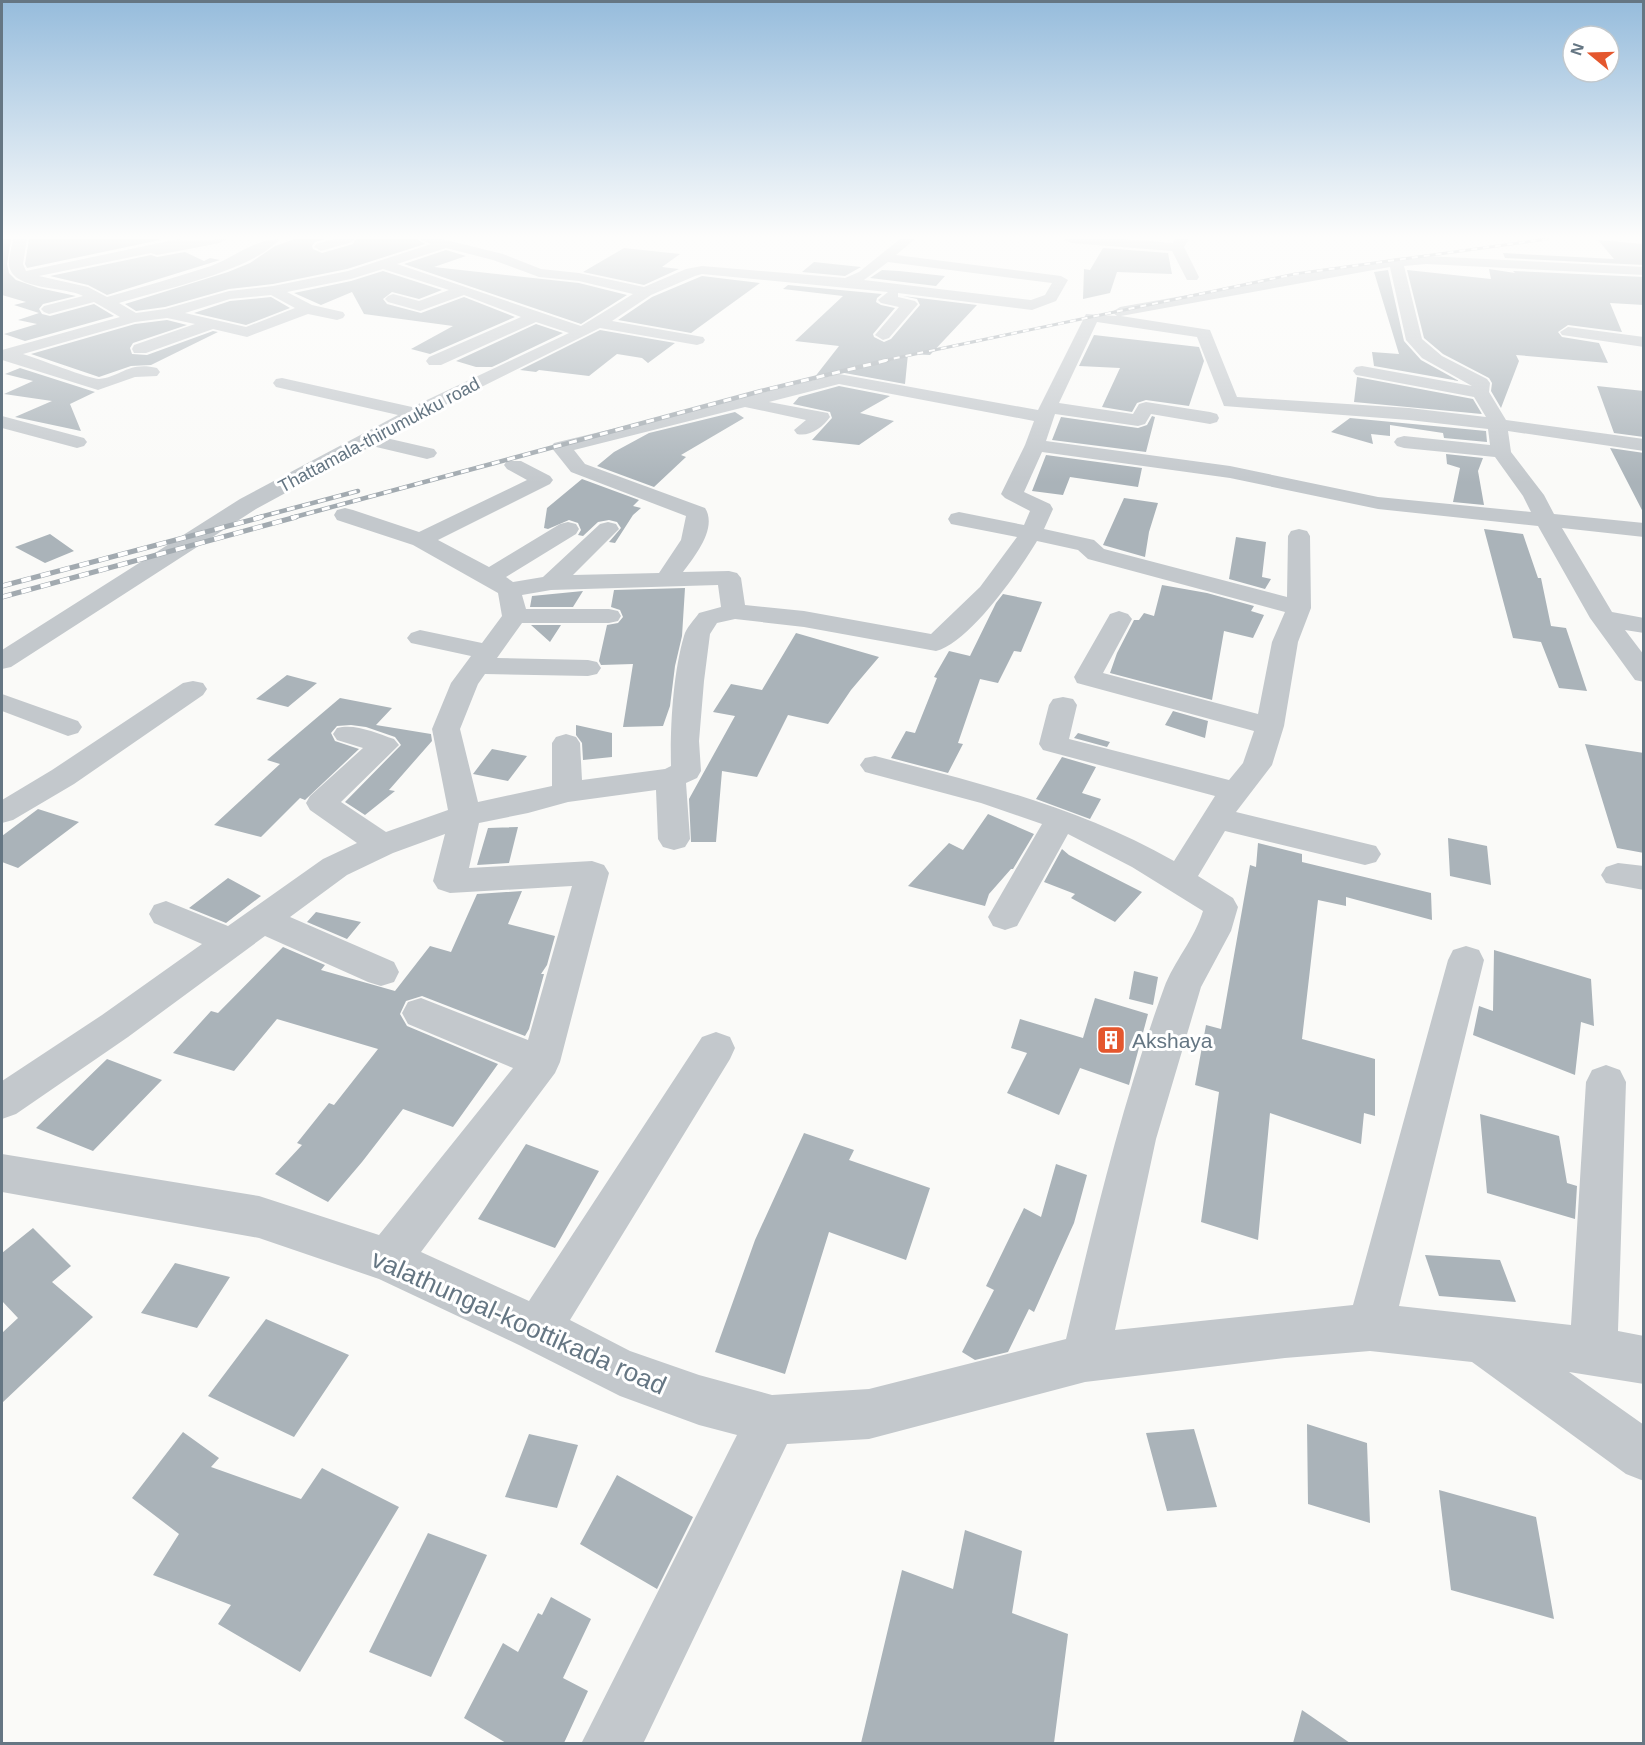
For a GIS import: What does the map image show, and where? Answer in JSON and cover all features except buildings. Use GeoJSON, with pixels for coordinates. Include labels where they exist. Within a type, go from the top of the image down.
{"type":"FeatureCollection","features":[{"type":"Feature","properties":{"kind":"street"},"geometry":{"type":"LineString","coordinates":[[4,355],[29,343],[126,320]]}},
{"type":"Feature","properties":{"kind":"street"},"geometry":{"type":"LineString","coordinates":[[200,320],[247,332]]}},
{"type":"Feature","properties":{"kind":"street"},"geometry":{"type":"LineString","coordinates":[[107,326],[138,342],[221,320]]}},
{"type":"Feature","properties":{"kind":"street"},"geometry":{"type":"LineString","coordinates":[[218,341],[277,320]]}},
{"type":"Feature","properties":{"kind":"street"},"geometry":{"type":"LineString","coordinates":[[435,361],[527,320]]}},
{"type":"Feature","properties":{"kind":"street"},"geometry":{"type":"LineString","coordinates":[[554,320],[697,340]]}},
{"type":"Feature","properties":{"kind":"street","name":"Thattamala-thirumukku road"},"geometry":{"type":"LineString","coordinates":[[2,661],[248,504],[369,440],[414,413],[601,320]]}},
{"type":"Feature","properties":{"kind":"street"},"geometry":{"type":"LineString","coordinates":[[884,334],[896,320]]}},
{"type":"Feature","properties":{"kind":"street"},"geometry":{"type":"LineString","coordinates":[[2,1102],[115,1026],[335,867],[382,845],[465,815],[528,803],[567,792],[671,778],[686,771],[685,741],[690,681],[698,634],[708,618],[734,611],[814,621],[936,643],[963,623],[1014,562],[1031,533],[1042,509],[1012,494],[1035,445],[1046,412],[1090,320]]}},
{"type":"Feature","properties":{"kind":"street"},"geometry":{"type":"LineString","coordinates":[[1116,320],[1204,333],[1230,402],[1376,411],[1644,444]]}},
{"type":"Feature","properties":{"kind":"street"},"geometry":{"type":"LineString","coordinates":[[1409,320],[1414,340],[1420,349],[1446,366],[1481,383],[1480,393],[1496,418],[1501,452],[1533,495],[1603,618],[1644,674]]}},
{"type":"Feature","properties":{"kind":"street"},"geometry":{"type":"LineString","coordinates":[[1568,332],[1644,342]]}},
{"type":"Feature","properties":{"kind":"street"},"geometry":{"type":"LineString","coordinates":[[1580,348],[1644,356]]}},
{"type":"Feature","properties":{"kind":"street"},"geometry":{"type":"LineString","coordinates":[[4,355],[98,385],[133,372],[151,372]]}},
{"type":"Feature","properties":{"kind":"street"},"geometry":{"type":"LineString","coordinates":[[1362,371],[1480,393]]}},
{"type":"Feature","properties":{"kind":"street"},"geometry":{"type":"LineString","coordinates":[[665,581],[693,538],[699,524],[697,513],[578,468],[561,447],[839,379],[1046,412],[1138,420],[1146,408],[1210,418]]}},
{"type":"Feature","properties":{"kind":"street"},"geometry":{"type":"LineString","coordinates":[[282,383],[414,413]]}},
{"type":"Feature","properties":{"kind":"street"},"geometry":{"type":"LineString","coordinates":[[845,399],[863,383]]}},
{"type":"Feature","properties":{"kind":"street"},"geometry":{"type":"LineString","coordinates":[[741,402],[821,417],[804,430]]}},
{"type":"Feature","properties":{"kind":"street"},"geometry":{"type":"LineString","coordinates":[[2,422],[77,442]]}},
{"type":"Feature","properties":{"kind":"street"},"geometry":{"type":"LineString","coordinates":[[618,432],[638,441],[657,444]]}},
{"type":"Feature","properties":{"kind":"street"},"geometry":{"type":"LineString","coordinates":[[369,440],[427,453]]}},
{"type":"Feature","properties":{"kind":"street"},"geometry":{"type":"LineString","coordinates":[[1404,442],[1501,452]]}},
{"type":"Feature","properties":{"kind":"street"},"geometry":{"type":"LineString","coordinates":[[1035,445],[1230,472],[1378,503],[1644,530]]}},
{"type":"Feature","properties":{"kind":"street"},"geometry":{"type":"LineString","coordinates":[[421,540],[543,480],[513,465]]}},
{"type":"Feature","properties":{"kind":"street"},"geometry":{"type":"LineString","coordinates":[[345,514],[421,540],[505,594],[609,616]]}},
{"type":"Feature","properties":{"kind":"street"},"geometry":{"type":"LineString","coordinates":[[959,519],[1086,545],[1096,554],[1299,608]]}},
{"type":"Feature","properties":{"kind":"street"},"geometry":{"type":"LineString","coordinates":[[388,1260],[541,1062],[592,873],[450,881],[465,815],[446,729],[465,683],[483,659],[505,594],[568,529]]}},
{"type":"Feature","properties":{"kind":"street"},"geometry":{"type":"LineString","coordinates":[[551,583],[608,529]]}},
{"type":"Feature","properties":{"kind":"street"},"geometry":{"type":"LineString","coordinates":[[1179,879],[1217,818],[1257,765],[1270,726],[1285,642],[1299,608],[1299,536]]}},
{"type":"Feature","properties":{"kind":"street"},"geometry":{"type":"LineString","coordinates":[[505,594],[551,583],[729,578],[734,611]]}},
{"type":"Feature","properties":{"kind":"street"},"geometry":{"type":"LineString","coordinates":[[1603,618],[1644,626]]}},
{"type":"Feature","properties":{"kind":"street"},"geometry":{"type":"LineString","coordinates":[[1119,619],[1087,677],[1270,726]]}},
{"type":"Feature","properties":{"kind":"street"},"geometry":{"type":"LineString","coordinates":[[420,638],[483,659],[588,668]]}},
{"type":"Feature","properties":{"kind":"street"},"geometry":{"type":"LineString","coordinates":[[2,813],[63,777],[193,689]]}},
{"type":"Feature","properties":{"kind":"street"},"geometry":{"type":"LineString","coordinates":[[2,702],[68,727]]}},
{"type":"Feature","properties":{"kind":"street"},"geometry":{"type":"LineString","coordinates":[[1063,705],[1053,744],[1236,792]]}},
{"type":"Feature","properties":{"kind":"street"},"geometry":{"type":"LineString","coordinates":[[347,734],[384,745],[321,804],[382,845]]}},
{"type":"Feature","properties":{"kind":"street"},"geometry":{"type":"LineString","coordinates":[[566,743],[567,792]]}},
{"type":"Feature","properties":{"kind":"street"},"geometry":{"type":"LineString","coordinates":[[875,765],[1003,800],[1061,819],[1149,861],[1221,907],[1214,931],[1183,986],[1135,1139],[1085,1358]]}},
{"type":"Feature","properties":{"kind":"street"},"geometry":{"type":"LineString","coordinates":[[671,778],[674,839]]}},
{"type":"Feature","properties":{"kind":"street"},"geometry":{"type":"LineString","coordinates":[[1217,818],[1365,854]]}},
{"type":"Feature","properties":{"kind":"street"},"geometry":{"type":"LineString","coordinates":[[1005,917],[1061,819]]}},
{"type":"Feature","properties":{"kind":"street"},"geometry":{"type":"LineString","coordinates":[[166,914],[231,942]]}},
{"type":"Feature","properties":{"kind":"street"},"geometry":{"type":"LineString","coordinates":[[260,919],[381,972]]}},
{"type":"Feature","properties":{"kind":"street"},"geometry":{"type":"LineString","coordinates":[[1370,1327],[1466,960]]}},
{"type":"Feature","properties":{"kind":"street"},"geometry":{"type":"LineString","coordinates":[[421,1013],[541,1062]]}},
{"type":"Feature","properties":{"kind":"street"},"geometry":{"type":"LineString","coordinates":[[538,1329],[717,1048]]}},
{"type":"Feature","properties":{"kind":"street"},"geometry":{"type":"LineString","coordinates":[[1593,1351],[1606,1082]]}},
{"type":"Feature","properties":{"kind":"street","name":"valathungal-koottikada road"},"geometry":{"type":"LineString","coordinates":[[2,1173],[259,1217],[388,1260],[538,1329],[620,1372],[699,1400],[772,1420],[869,1414],[1085,1358],[1286,1334],[1370,1327],[1593,1351],[1644,1360]]}},
{"type":"Feature","properties":{"kind":"street"},"geometry":{"type":"LineString","coordinates":[[1480,1339],[1644,1456]]}},
{"type":"Feature","properties":{"kind":"street"},"geometry":{"type":"LineString","coordinates":[[611,1743],[772,1420]]}},
{"type":"Feature","properties":{"kind":"railway"},"geometry":{"type":"LineString","coordinates":[[882,361],[1075,320]]}},
{"type":"Feature","properties":{"kind":"railway"},"geometry":{"type":"LineString","coordinates":[[291,518],[761,391],[888,360]]}},
{"type":"Feature","properties":{"kind":"railway"},"geometry":{"type":"LineString","coordinates":[[256,518],[358,491]]}},
{"type":"Feature","properties":{"kind":"railway"},"geometry":{"type":"LineString","coordinates":[[2,586],[262,517]]}},
{"type":"Feature","properties":{"kind":"railway"},"geometry":{"type":"LineString","coordinates":[[2,597],[296,517]]}},
{"type":"Feature","properties":{"kind":"place","name":"Akshaya"},"geometry":{"type":"Point","coordinates":[1111,1040]}}]}
